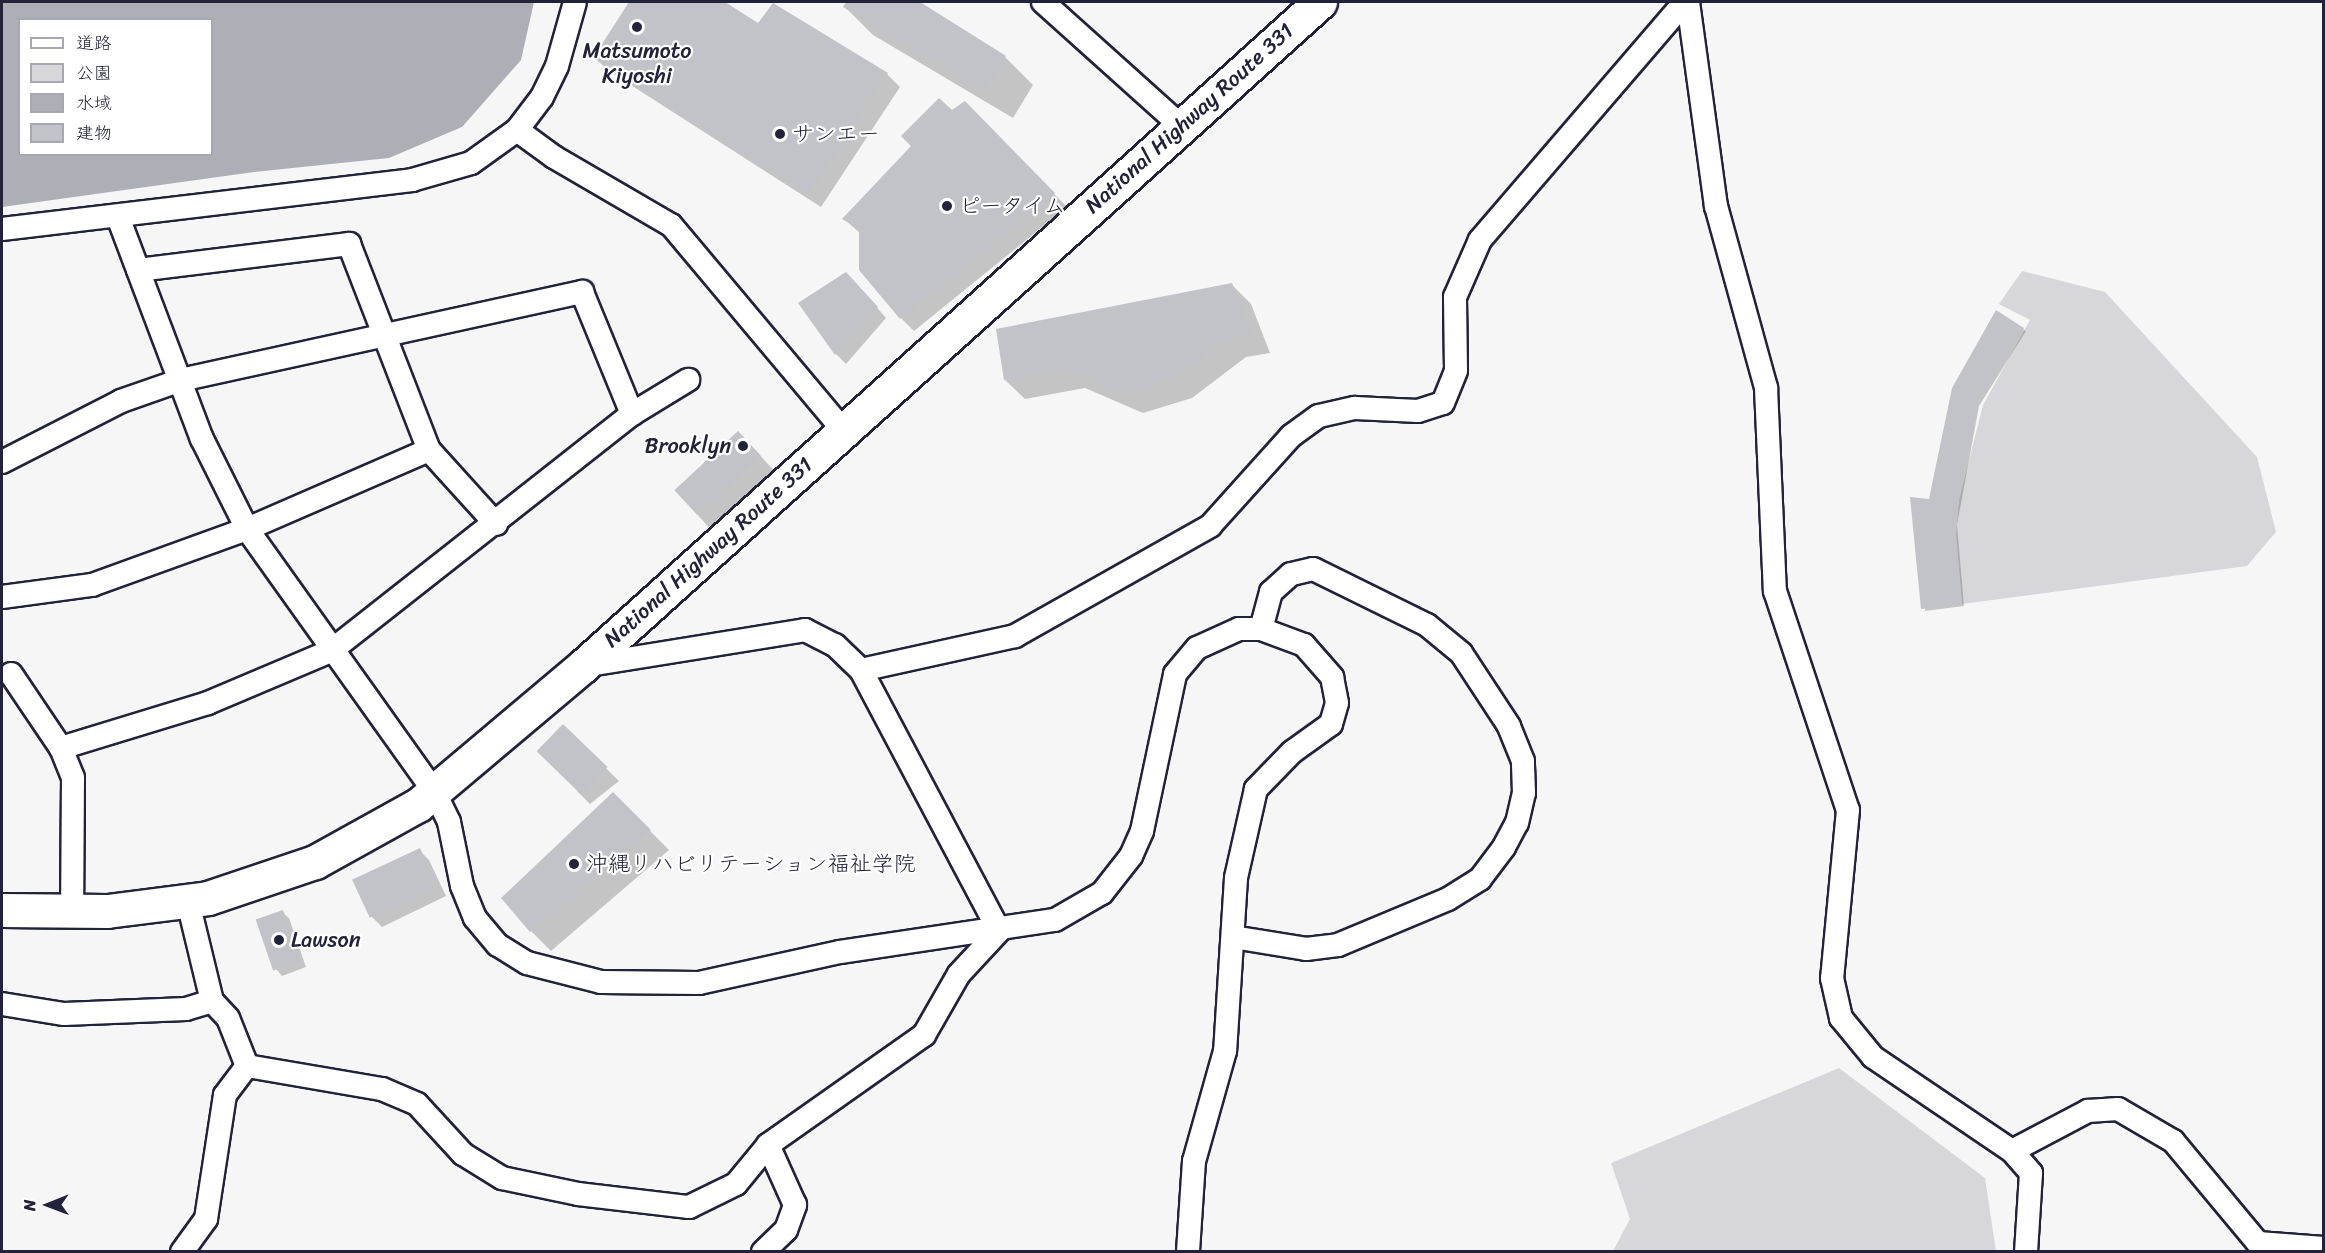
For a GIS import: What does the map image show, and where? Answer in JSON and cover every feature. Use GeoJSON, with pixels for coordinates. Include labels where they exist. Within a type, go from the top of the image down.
{"type":"FeatureCollection","features":[{"type":"Feature","properties":{"kind":"highway","name":"National Highway Route 331"},"geometry":{"type":"LineString","coordinates":[[2,910],[72,912],[188,902],[266,880],[315,862],[365,838],[435,793],[583,666],[842,429],[1320,2]]}},
{"type":"Feature","properties":{"kind":"street"},"geometry":{"type":"LineString","coordinates":[[2,229],[118,217],[439,175],[471,163],[517,130],[542,97],[557,66],[574,2]]}},
{"type":"Feature","properties":{"kind":"street"},"geometry":{"type":"LineString","coordinates":[[1043,2],[1181,126]]}},
{"type":"Feature","properties":{"kind":"street"},"geometry":{"type":"LineString","coordinates":[[861,670],[1015,636],[1210,526],[1291,436],[1319,416],[1355,408],[1418,411],[1443,403],[1456,370],[1455,297],[1480,240],[1687,2]]}},
{"type":"Feature","properties":{"kind":"street"},"geometry":{"type":"LineString","coordinates":[[1687,2],[1716,206],[1766,388],[1775,591],[1848,810],[1832,978],[1841,1018],[1873,1057],[2012,1152],[2031,1173],[2026,1251]]}},
{"type":"Feature","properties":{"kind":"street"},"geometry":{"type":"LineString","coordinates":[[517,130],[554,157],[671,225],[842,429]]}},
{"type":"Feature","properties":{"kind":"street"},"geometry":{"type":"LineString","coordinates":[[118,217],[202,439],[247,529],[331,651],[435,793],[449,822],[468,903],[483,929],[518,959],[576,977],[627,985],[699,983],[840,952],[999,931],[1055,920],[1077,911],[1118,876],[1142,831],[1176,674],[1197,648],[1239,629],[1261,629],[1304,645],[1332,677],[1337,703],[1330,724],[1292,752],[1256,789],[1236,878],[1225,1051],[1194,1161],[1188,1251]]}},
{"type":"Feature","properties":{"kind":"street"},"geometry":{"type":"LineString","coordinates":[[138,270],[349,244],[388,335],[429,450],[496,524]]}},
{"type":"Feature","properties":{"kind":"street"},"geometry":{"type":"LineString","coordinates":[[2,462],[121,401],[181,380],[310,349],[388,335],[582,292],[632,414]]}},
{"type":"Feature","properties":{"kind":"street"},"geometry":{"type":"LineString","coordinates":[[61,748],[208,703],[331,651],[496,524],[632,414],[688,380]]}},
{"type":"Feature","properties":{"kind":"street"},"geometry":{"type":"LineString","coordinates":[[2,597],[92,585],[247,529],[429,450]]}},
{"type":"Feature","properties":{"kind":"street"},"geometry":{"type":"LineString","coordinates":[[1233,937],[1306,949],[1338,945],[1448,899],[1480,879],[1504,847],[1516,823],[1524,793],[1523,761],[1509,726],[1461,653],[1427,626],[1313,569],[1291,574],[1272,592],[1261,629]]}},
{"type":"Feature","properties":{"kind":"street"},"geometry":{"type":"LineString","coordinates":[[583,666],[805,630],[835,645],[861,670],[999,931]]}},
{"type":"Feature","properties":{"kind":"street"},"geometry":{"type":"LineString","coordinates":[[11,674],[61,748],[73,778],[72,912]]}},
{"type":"Feature","properties":{"kind":"street"},"geometry":{"type":"LineString","coordinates":[[188,902],[212,1001],[228,1018],[247,1066]]}},
{"type":"Feature","properties":{"kind":"street"},"geometry":{"type":"LineString","coordinates":[[247,1066],[382,1089],[417,1104],[463,1154],[502,1178],[578,1194],[689,1207],[736,1184],[768,1145],[924,1035],[958,974],[999,931]]}},
{"type":"Feature","properties":{"kind":"street"},"geometry":{"type":"LineString","coordinates":[[2,1004],[64,1014],[186,1009],[212,1001]]}},
{"type":"Feature","properties":{"kind":"street"},"geometry":{"type":"LineString","coordinates":[[182,1251],[206,1219],[225,1095],[247,1066]]}},
{"type":"Feature","properties":{"kind":"street"},"geometry":{"type":"LineString","coordinates":[[2012,1152],[2088,1111],[2118,1108],[2173,1141],[2258,1243],[2324,1248]]}},
{"type":"Feature","properties":{"kind":"street"},"geometry":{"type":"LineString","coordinates":[[763,1251],[786,1230],[795,1205],[768,1145]]}},
{"type":"Feature","properties":{"kind":"green space"},"geometry":{"type":"Polygon","coordinates":[[[2022,271],[2105,292],[2257,457],[2276,532],[2247,566],[1962,604],[1956,536],[1959,500],[1983,405],[2030,320],[1999,304],[2022,271]]]}},
{"type":"Feature","properties":{"kind":"green space"},"geometry":{"type":"Polygon","coordinates":[[[1839,1068],[1985,1178],[1996,1251],[1613,1251],[1630,1219],[1611,1163],[1839,1068]]]}},
{"type":"Feature","properties":{"kind":"water"},"geometry":{"type":"Polygon","coordinates":[[[2,2],[534,2],[521,60],[462,127],[389,158],[254,172],[2,207],[2,2]]]}},
{"type":"Feature","properties":{"kind":"building","name":"サンエー"},"geometry":{"type":"Polygon","coordinates":[[[629,2],[725,2],[758,23],[773,3],[888,73],[808,195],[593,58],[629,2]]]}},
{"type":"Feature","properties":{"kind":"building"},"geometry":{"type":"Polygon","coordinates":[[[846,2],[920,2],[1006,56],[985,91],[843,7],[846,2]]]}},
{"type":"Feature","properties":{"kind":"building","name":"ピータイム"},"geometry":{"type":"Polygon","coordinates":[[[939,98],[952,110],[965,101],[1055,193],[900,319],[859,270],[859,229],[842,219],[911,146],[901,136],[939,98]]]}},
{"type":"Feature","properties":{"kind":"building"},"geometry":{"type":"Polygon","coordinates":[[[846,272],[878,307],[835,355],[798,303],[846,272]]]}},
{"type":"Feature","properties":{"kind":"building"},"geometry":{"type":"Polygon","coordinates":[[[1232,283],[1251,333],[1226,338],[1172,379],[1123,394],[1064,369],[1004,380],[996,329],[1232,283]]]}},
{"type":"Feature","properties":{"kind":"building"},"geometry":{"type":"Polygon","coordinates":[[[1996,310],[2024,328],[1977,403],[1955,522],[1962,604],[1921,609],[1910,497],[1929,499],[1952,388],[1996,310]]]}},
{"type":"Feature","properties":{"kind":"building"},"geometry":{"type":"Polygon","coordinates":[[[738,431],[761,455],[697,514],[674,490],[738,431]]]}},
{"type":"Feature","properties":{"kind":"building"},"geometry":{"type":"Polygon","coordinates":[[[563,724],[608,767],[581,794],[537,751],[563,724]]]}},
{"type":"Feature","properties":{"kind":"building","name":"沖縄リハビリテーション福祉学院"},"geometry":{"type":"Polygon","coordinates":[[[613,792],[651,830],[530,932],[501,898],[613,792]]]}},
{"type":"Feature","properties":{"kind":"building"},"geometry":{"type":"Polygon","coordinates":[[[420,848],[438,886],[370,918],[352,880],[420,848]]]}},
{"type":"Feature","properties":{"kind":"building","name":"Lawson"},"geometry":{"type":"Polygon","coordinates":[[[283,910],[301,961],[273,970],[256,919],[283,910]]]}},
{"type":"Feature","properties":{"kind":"place","name":"Matsumoto Kiyoshi"},"geometry":{"type":"Point","coordinates":[637,27]}},
{"type":"Feature","properties":{"kind":"place","name":"サンエー"},"geometry":{"type":"Point","coordinates":[780,134]}},
{"type":"Feature","properties":{"kind":"place","name":"ピータイム"},"geometry":{"type":"Point","coordinates":[947,206]}},
{"type":"Feature","properties":{"kind":"place","name":"Brooklyn"},"geometry":{"type":"Point","coordinates":[743,446]}},
{"type":"Feature","properties":{"kind":"place","name":"沖縄リハビリテーション福祉学院"},"geometry":{"type":"Point","coordinates":[574,864]}},
{"type":"Feature","properties":{"kind":"place","name":"Lawson"},"geometry":{"type":"Point","coordinates":[279,940]}}]}
